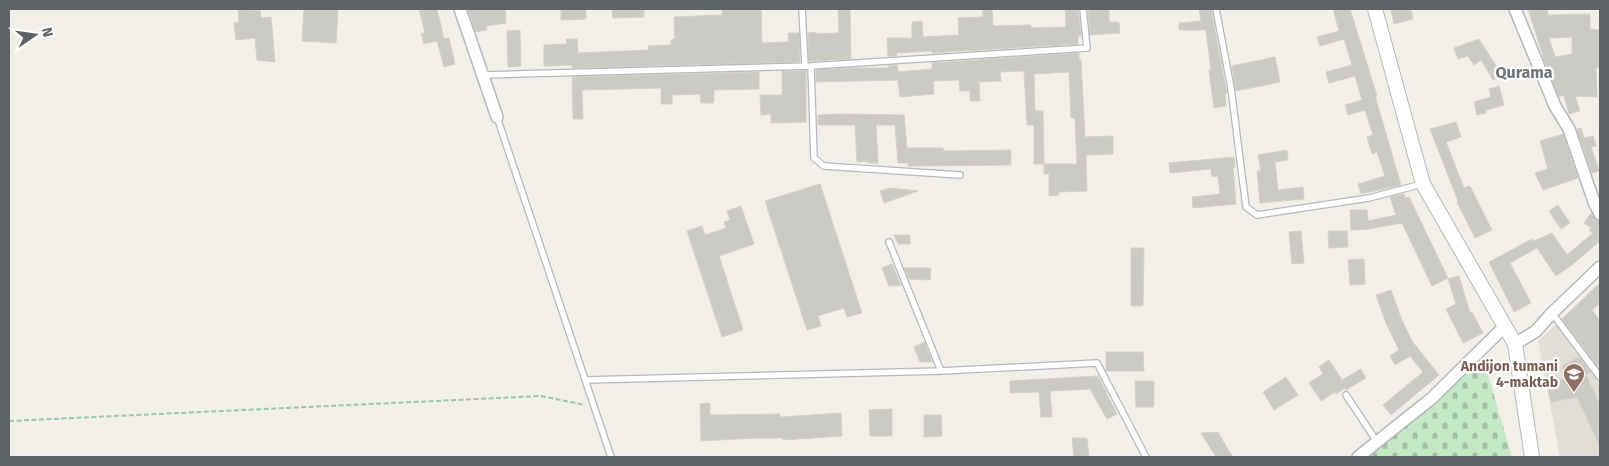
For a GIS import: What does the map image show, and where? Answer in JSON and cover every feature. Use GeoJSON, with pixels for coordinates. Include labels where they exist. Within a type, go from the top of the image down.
{"type":"FeatureCollection","features":[{"type":"Feature","properties":{"kind":"street"},"geometry":{"type":"LineString","coordinates":[[460,9],[497,117]]}},
{"type":"Feature","properties":{"kind":"street"},"geometry":{"type":"LineString","coordinates":[[1375,9],[1423,184],[1515,344],[1532,457]]}},
{"type":"Feature","properties":{"kind":"street"},"geometry":{"type":"LineString","coordinates":[[1515,9],[1555,106],[1569,129],[1594,202],[1600,214]]}},
{"type":"Feature","properties":{"kind":"street"},"geometry":{"type":"LineString","coordinates":[[1515,344],[1536,331],[1600,267]]}},
{"type":"Feature","properties":{"kind":"street"},"geometry":{"type":"LineString","coordinates":[[1358,457],[1432,398],[1505,326]]}},
{"type":"Feature","properties":{"kind":"lane"},"geometry":{"type":"LineString","coordinates":[[802,9],[814,158],[824,166],[960,175]]}},
{"type":"Feature","properties":{"kind":"lane"},"geometry":{"type":"LineString","coordinates":[[482,75],[808,66],[1087,48],[1083,9]]}},
{"type":"Feature","properties":{"kind":"lane"},"geometry":{"type":"LineString","coordinates":[[1216,9],[1231,88],[1246,207],[1257,215],[1369,198],[1423,184]]}},
{"type":"Feature","properties":{"kind":"lane"},"geometry":{"type":"LineString","coordinates":[[497,117],[611,457]]}},
{"type":"Feature","properties":{"kind":"lane"},"geometry":{"type":"LineString","coordinates":[[889,242],[941,371]]}},
{"type":"Feature","properties":{"kind":"lane"},"geometry":{"type":"LineString","coordinates":[[1552,313],[1600,376]]}},
{"type":"Feature","properties":{"kind":"lane"},"geometry":{"type":"LineString","coordinates":[[585,380],[941,371],[1097,363],[1146,457]]}},
{"type":"Feature","properties":{"kind":"lane"},"geometry":{"type":"LineString","coordinates":[[1346,395],[1377,442]]}},
{"type":"Feature","properties":{"kind":"path"},"geometry":{"type":"LineString","coordinates":[[9,421],[541,396],[594,407]]}},
{"type":"Feature","properties":{"kind":"shaded area","name":"Andijon tumani 4-maktab"},"geometry":{"type":"Polygon","coordinates":[[[1562,319],[1598,365],[1600,364],[1600,457],[1560,457],[1538,341],[1562,319]]]}},
{"type":"Feature","properties":{"kind":"green space"},"geometry":{"type":"Polygon","coordinates":[[[1486,368],[1512,457],[1364,457],[1465,375],[1486,368]]]}},
{"type":"Feature","properties":{"kind":"building"},"geometry":{"type":"Polygon","coordinates":[[[238,9],[260,10],[261,18],[271,17],[275,62],[257,60],[255,38],[236,40],[234,23],[239,22],[238,9]]]}},
{"type":"Feature","properties":{"kind":"building"},"geometry":{"type":"Polygon","coordinates":[[[304,9],[338,9],[336,43],[302,41],[304,9]]]}},
{"type":"Feature","properties":{"kind":"building"},"geometry":{"type":"Polygon","coordinates":[[[419,9],[437,9],[444,39],[449,38],[455,64],[444,67],[437,41],[424,44],[421,33],[425,33],[419,9]]]}},
{"type":"Feature","properties":{"kind":"building"},"geometry":{"type":"Polygon","coordinates":[[[468,9],[505,9],[506,23],[486,26],[487,30],[476,32],[468,9]]]}},
{"type":"Feature","properties":{"kind":"building"},"geometry":{"type":"Polygon","coordinates":[[[561,9],[586,9],[586,19],[561,20],[561,9]]]}},
{"type":"Feature","properties":{"kind":"building"},"geometry":{"type":"Polygon","coordinates":[[[612,9],[644,9],[644,17],[613,18],[612,9]]]}},
{"type":"Feature","properties":{"kind":"building"},"geometry":{"type":"Polygon","coordinates":[[[761,9],[762,43],[789,42],[788,33],[799,33],[800,62],[572,68],[572,65],[544,66],[544,45],[567,44],[566,39],[577,39],[578,53],[649,50],[648,46],[671,45],[671,40],[675,39],[674,17],[722,15],[722,10],[761,9]]]}},
{"type":"Feature","properties":{"kind":"building"},"geometry":{"type":"Polygon","coordinates":[[[838,9],[850,9],[851,59],[809,61],[808,33],[839,33],[838,9]]]}},
{"type":"Feature","properties":{"kind":"building"},"geometry":{"type":"Polygon","coordinates":[[[983,9],[992,9],[993,26],[1031,25],[1031,28],[1066,27],[1065,9],[1078,9],[1081,36],[1078,36],[1078,44],[932,53],[932,51],[896,53],[897,56],[888,56],[887,38],[912,38],[912,22],[922,21],[923,37],[959,35],[958,18],[983,17],[983,9]]]}},
{"type":"Feature","properties":{"kind":"building"},"geometry":{"type":"Polygon","coordinates":[[[1088,9],[1109,9],[1109,22],[1119,22],[1120,33],[1090,35],[1088,9]]]}},
{"type":"Feature","properties":{"kind":"building"},"geometry":{"type":"Polygon","coordinates":[[[1199,9],[1211,9],[1227,93],[1225,93],[1226,106],[1214,108],[1206,30],[1179,30],[1179,23],[1201,21],[1199,9]]]}},
{"type":"Feature","properties":{"kind":"building"},"geometry":{"type":"Polygon","coordinates":[[[1333,9],[1350,9],[1377,96],[1375,96],[1401,185],[1361,194],[1358,184],[1385,176],[1377,152],[1372,154],[1367,137],[1373,135],[1365,110],[1348,115],[1345,105],[1362,100],[1355,76],[1329,83],[1326,72],[1352,65],[1344,39],[1320,46],[1317,37],[1339,31],[1333,9]]]}},
{"type":"Feature","properties":{"kind":"building"},"geometry":{"type":"Polygon","coordinates":[[[1391,9],[1411,9],[1413,19],[1394,24],[1391,9]]]}},
{"type":"Feature","properties":{"kind":"building"},"geometry":{"type":"Polygon","coordinates":[[[1528,9],[1547,9],[1548,15],[1590,14],[1590,29],[1600,30],[1600,68],[1596,67],[1597,97],[1575,96],[1580,111],[1569,114],[1564,95],[1559,97],[1545,62],[1528,9]],[[1572,37],[1549,38],[1555,57],[1572,54],[1572,37]]]}},
{"type":"Feature","properties":{"kind":"building"},"geometry":{"type":"Polygon","coordinates":[[[520,30],[521,66],[508,67],[507,31],[520,30]]]}},
{"type":"Feature","properties":{"kind":"building"},"geometry":{"type":"Polygon","coordinates":[[[1479,39],[1502,75],[1493,80],[1481,60],[1474,65],[1468,56],[1458,59],[1454,48],[1479,39]]]}},
{"type":"Feature","properties":{"kind":"building"},"geometry":{"type":"Polygon","coordinates":[[[1079,53],[1085,137],[1113,136],[1113,154],[1086,155],[1087,191],[1059,192],[1059,195],[1049,196],[1049,174],[1044,174],[1044,164],[1034,164],[1034,125],[1027,125],[1024,71],[1000,72],[1001,81],[979,82],[980,101],[970,101],[970,91],[960,91],[959,80],[933,81],[934,94],[900,97],[898,80],[816,82],[816,70],[888,68],[888,66],[897,65],[898,72],[932,69],[932,63],[1079,53]],[[1069,72],[1034,74],[1035,111],[1043,111],[1044,164],[1077,164],[1075,118],[1071,118],[1069,72]]]}},
{"type":"Feature","properties":{"kind":"building"},"geometry":{"type":"Polygon","coordinates":[[[1275,57],[1280,82],[1236,91],[1232,66],[1275,57]]]}},
{"type":"Feature","properties":{"kind":"building"},"geometry":{"type":"Polygon","coordinates":[[[782,71],[806,71],[806,122],[771,123],[771,114],[761,115],[760,95],[782,95],[782,71]]]}},
{"type":"Feature","properties":{"kind":"building"},"geometry":{"type":"Polygon","coordinates":[[[759,72],[759,89],[714,90],[714,103],[701,103],[700,94],[672,95],[672,104],[661,104],[661,88],[582,90],[583,119],[573,119],[572,77],[759,72]]]}},
{"type":"Feature","properties":{"kind":"building"},"geometry":{"type":"Polygon","coordinates":[[[1499,86],[1504,105],[1486,110],[1486,113],[1477,115],[1474,102],[1491,97],[1489,89],[1499,86]]]}},
{"type":"Feature","properties":{"kind":"building"},"geometry":{"type":"Polygon","coordinates":[[[818,115],[904,115],[907,148],[943,148],[944,151],[1011,150],[1011,165],[908,166],[908,163],[898,163],[895,125],[876,125],[878,163],[868,163],[868,161],[857,162],[855,125],[818,125],[818,115]]]}},
{"type":"Feature","properties":{"kind":"building"},"geometry":{"type":"Polygon","coordinates":[[[1456,122],[1461,137],[1446,142],[1464,188],[1470,186],[1492,230],[1475,238],[1457,202],[1430,129],[1456,122]]]}},
{"type":"Feature","properties":{"kind":"building"},"geometry":{"type":"Polygon","coordinates":[[[1581,128],[1584,138],[1593,136],[1596,146],[1591,147],[1599,171],[1592,173],[1577,129],[1581,128]]]}},
{"type":"Feature","properties":{"kind":"building"},"geometry":{"type":"Polygon","coordinates":[[[1563,134],[1578,178],[1543,190],[1535,173],[1548,169],[1540,141],[1563,134]]]}},
{"type":"Feature","properties":{"kind":"building"},"geometry":{"type":"Polygon","coordinates":[[[1287,150],[1288,160],[1275,162],[1278,190],[1303,187],[1304,199],[1260,203],[1257,171],[1261,171],[1258,155],[1287,150]]]}},
{"type":"Feature","properties":{"kind":"building"},"geometry":{"type":"Polygon","coordinates":[[[1234,157],[1236,204],[1193,208],[1192,197],[1220,194],[1218,176],[1212,177],[1211,169],[1170,173],[1169,163],[1234,157]]]}},
{"type":"Feature","properties":{"kind":"building"},"geometry":{"type":"Polygon","coordinates":[[[820,184],[862,313],[847,317],[844,308],[824,314],[818,316],[821,326],[807,330],[765,201],[820,184]]]}},
{"type":"Feature","properties":{"kind":"building"},"geometry":{"type":"Polygon","coordinates":[[[889,188],[918,191],[884,203],[880,191],[889,188]]]}},
{"type":"Feature","properties":{"kind":"building"},"geometry":{"type":"Polygon","coordinates":[[[1404,194],[1405,198],[1409,197],[1448,278],[1432,286],[1402,223],[1351,230],[1350,210],[1367,210],[1368,221],[1396,215],[1390,197],[1404,194]]]}},
{"type":"Feature","properties":{"kind":"building"},"geometry":{"type":"Polygon","coordinates":[[[1558,205],[1570,223],[1561,229],[1549,211],[1558,205]]]}},
{"type":"Feature","properties":{"kind":"building"},"geometry":{"type":"Polygon","coordinates":[[[741,206],[754,244],[719,256],[743,330],[722,337],[687,231],[702,226],[705,235],[726,228],[724,222],[730,220],[727,211],[741,206]]]}},
{"type":"Feature","properties":{"kind":"building"},"geometry":{"type":"Polygon","coordinates":[[[1591,213],[1596,220],[1600,221],[1600,241],[1556,276],[1537,248],[1510,263],[1531,303],[1514,312],[1489,262],[1532,239],[1534,241],[1552,233],[1567,255],[1593,233],[1589,230],[1591,228],[1584,223],[1591,213]]]}},
{"type":"Feature","properties":{"kind":"building"},"geometry":{"type":"Polygon","coordinates":[[[1301,231],[1304,263],[1292,264],[1289,232],[1301,231]]]}},
{"type":"Feature","properties":{"kind":"building"},"geometry":{"type":"Polygon","coordinates":[[[1328,231],[1347,231],[1348,247],[1329,248],[1328,231]]]}},
{"type":"Feature","properties":{"kind":"building"},"geometry":{"type":"Polygon","coordinates":[[[894,235],[910,235],[910,244],[898,244],[894,235]]]}},
{"type":"Feature","properties":{"kind":"building"},"geometry":{"type":"Polygon","coordinates":[[[1131,248],[1144,248],[1143,306],[1131,306],[1131,248]]]}},
{"type":"Feature","properties":{"kind":"building"},"geometry":{"type":"Polygon","coordinates":[[[1364,259],[1365,284],[1350,285],[1348,260],[1364,259]]]}},
{"type":"Feature","properties":{"kind":"building"},"geometry":{"type":"Polygon","coordinates":[[[892,264],[901,285],[889,286],[882,268],[892,264]]]}},
{"type":"Feature","properties":{"kind":"building"},"geometry":{"type":"Polygon","coordinates":[[[904,268],[931,268],[930,280],[909,279],[904,268]]]}},
{"type":"Feature","properties":{"kind":"building"},"geometry":{"type":"Polygon","coordinates":[[[1459,276],[1470,313],[1472,312],[1483,333],[1463,343],[1446,309],[1456,304],[1448,279],[1459,276]]]}},
{"type":"Feature","properties":{"kind":"building"},"geometry":{"type":"Polygon","coordinates":[[[1600,283],[1600,303],[1592,310],[1600,321],[1600,364],[1598,366],[1562,319],[1600,283]]]}},
{"type":"Feature","properties":{"kind":"building"},"geometry":{"type":"Polygon","coordinates":[[[1391,290],[1412,341],[1439,375],[1391,415],[1383,405],[1423,372],[1410,356],[1395,365],[1390,356],[1399,350],[1386,323],[1376,295],[1391,290]]]}},
{"type":"Feature","properties":{"kind":"building"},"geometry":{"type":"Polygon","coordinates":[[[924,342],[932,362],[920,362],[914,347],[924,342]]]}},
{"type":"Feature","properties":{"kind":"building"},"geometry":{"type":"Polygon","coordinates":[[[1106,352],[1143,352],[1144,371],[1106,371],[1106,352]]]}},
{"type":"Feature","properties":{"kind":"building"},"geometry":{"type":"Polygon","coordinates":[[[1579,357],[1590,372],[1586,375],[1600,405],[1600,447],[1577,397],[1551,402],[1547,383],[1568,378],[1562,366],[1579,357]]]}},
{"type":"Feature","properties":{"kind":"building"},"geometry":{"type":"Polygon","coordinates":[[[1329,360],[1342,380],[1361,369],[1366,378],[1346,390],[1345,388],[1336,394],[1335,392],[1321,401],[1309,383],[1323,374],[1319,367],[1329,360]]]}},
{"type":"Feature","properties":{"kind":"building"},"geometry":{"type":"Polygon","coordinates":[[[1098,376],[1117,414],[1107,419],[1090,389],[1050,391],[1052,417],[1041,417],[1039,392],[1010,393],[1010,381],[1098,376]]]}},
{"type":"Feature","properties":{"kind":"building"},"geometry":{"type":"Polygon","coordinates":[[[1286,377],[1298,395],[1274,410],[1263,392],[1286,377]]]}},
{"type":"Feature","properties":{"kind":"building"},"geometry":{"type":"Polygon","coordinates":[[[1135,381],[1154,381],[1154,407],[1136,407],[1135,381]]]}},
{"type":"Feature","properties":{"kind":"building"},"geometry":{"type":"Polygon","coordinates":[[[710,403],[710,415],[780,414],[780,417],[841,413],[842,436],[783,440],[783,438],[754,438],[701,441],[700,404],[710,403]]]}},
{"type":"Feature","properties":{"kind":"building"},"geometry":{"type":"Polygon","coordinates":[[[892,409],[892,436],[870,436],[869,410],[892,409]]]}},
{"type":"Feature","properties":{"kind":"building"},"geometry":{"type":"Polygon","coordinates":[[[924,415],[941,415],[942,436],[924,437],[924,415]]]}},
{"type":"Feature","properties":{"kind":"building"},"geometry":{"type":"Polygon","coordinates":[[[1218,432],[1233,457],[1216,457],[1201,433],[1218,432]]]}},
{"type":"Feature","properties":{"kind":"building"},"geometry":{"type":"Polygon","coordinates":[[[1072,438],[1087,438],[1089,457],[1074,457],[1072,438]]]}},
{"type":"Feature","properties":{"kind":"place","name":"Andijon tumani 4-maktab"},"geometry":{"type":"Point","coordinates":[1574,393]}},
{"type":"Feature","properties":{"kind":"district","name":"Qurama"},"geometry":{"type":"Point","coordinates":[1524,72]}}]}
